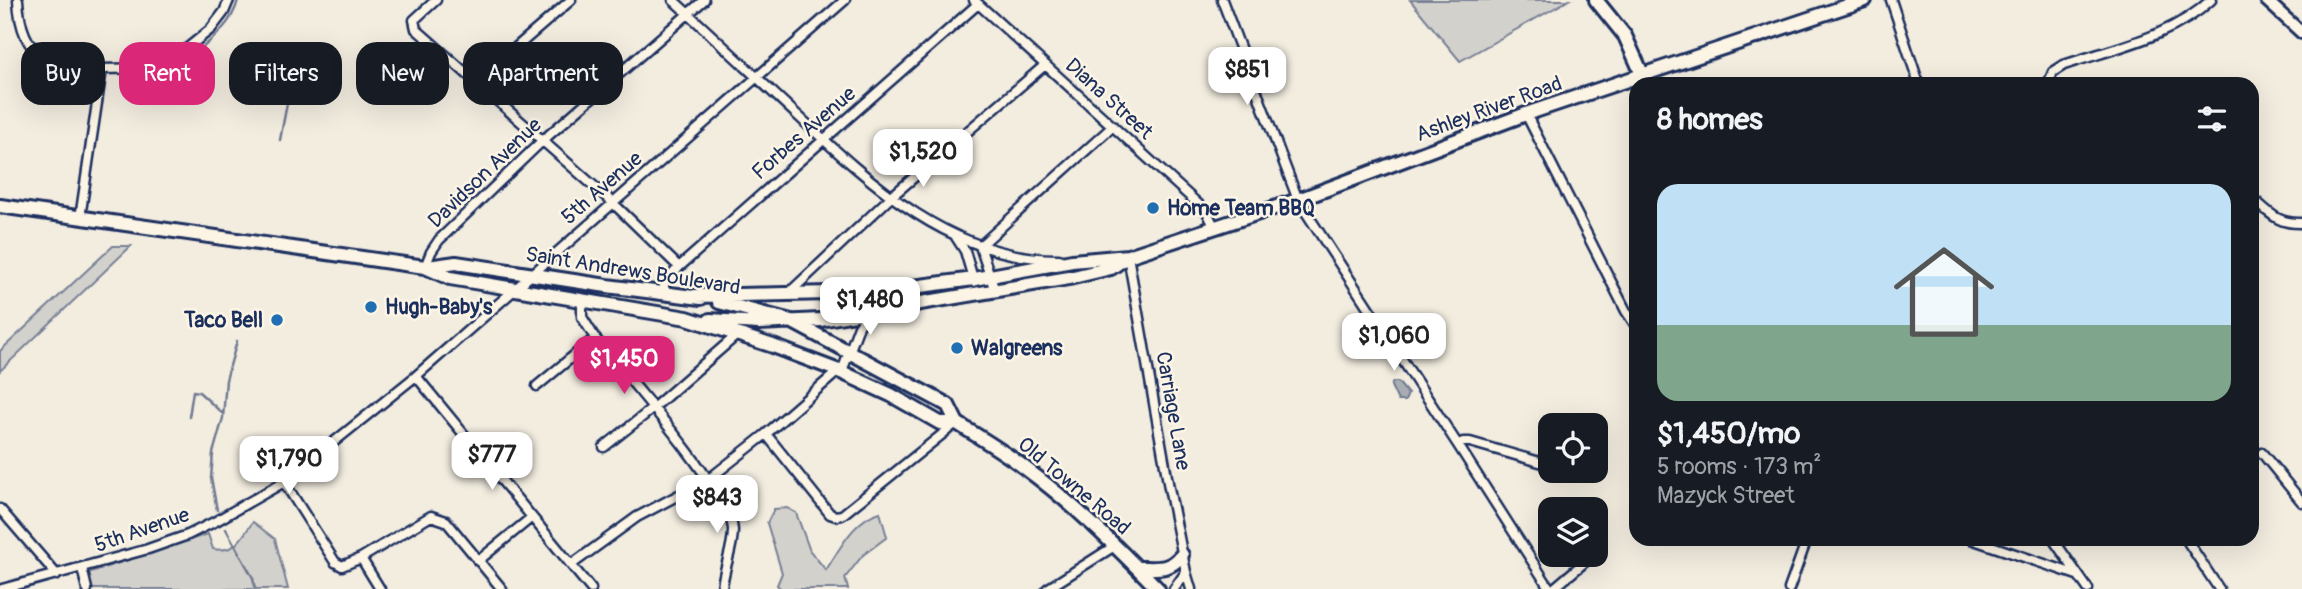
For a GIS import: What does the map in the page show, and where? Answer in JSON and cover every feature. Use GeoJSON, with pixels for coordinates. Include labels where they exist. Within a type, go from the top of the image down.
{"type":"FeatureCollection","features":[{"type":"Feature","properties":{"kind":"main road"},"geometry":{"type":"LineString","coordinates":[[1596,0],[1625,36],[1643,76]]}},
{"type":"Feature","properties":{"kind":"main road","name":"Ashley River Road"},"geometry":{"type":"LineString","coordinates":[[1640,77],[1865,0]]}},
{"type":"Feature","properties":{"kind":"main road","name":"Ashley River Road"},"geometry":{"type":"LineString","coordinates":[[695,296],[874,292],[974,279],[1072,261],[1128,256],[1298,200],[1526,114],[1629,81]]}},
{"type":"Feature","properties":{"kind":"main road","name":"Saint Andrews Boulevard"},"geometry":{"type":"LineString","coordinates":[[0,206],[425,267],[456,263],[695,296],[791,321],[948,405],[957,423],[940,423],[891,394],[839,371],[687,318],[450,278],[425,267]]}},
{"type":"Feature","properties":{"kind":"main road","name":"Ashley River Road"},"geometry":{"type":"LineString","coordinates":[[687,318],[759,323],[820,320],[1069,278],[1111,268],[1128,256]]}},
{"type":"Feature","properties":{"kind":"main road","name":"Old Towne Road"},"geometry":{"type":"LineString","coordinates":[[957,423],[1025,468],[1116,545],[1158,589]]}},
{"type":"Feature","properties":{"kind":"main road"},"geometry":{"type":"LineString","coordinates":[[1138,568],[1164,568],[1175,564],[1182,555]]}},
{"type":"Feature","properties":{"kind":"street"},"geometry":{"type":"LineString","coordinates":[[18,0],[19,17],[29,42]]}},
{"type":"Feature","properties":{"kind":"street"},"geometry":{"type":"LineString","coordinates":[[105,69],[155,68],[175,58],[211,29],[229,0]]}},
{"type":"Feature","properties":{"kind":"street"},"geometry":{"type":"LineString","coordinates":[[436,0],[414,20],[416,29],[463,69]]}},
{"type":"Feature","properties":{"kind":"street"},"geometry":{"type":"LineString","coordinates":[[522,42],[571,0]]}},
{"type":"Feature","properties":{"kind":"street"},"geometry":{"type":"LineString","coordinates":[[673,0],[823,139],[891,197],[940,229],[980,246],[1012,254],[1051,259],[1128,256]]}},
{"type":"Feature","properties":{"kind":"street","name":"Davidson Avenue"},"geometry":{"type":"LineString","coordinates":[[425,267],[439,240],[542,141],[704,0]]}},
{"type":"Feature","properties":{"kind":"street","name":"5th Avenue"},"geometry":{"type":"LineString","coordinates":[[2,589],[82,568],[188,535],[284,482],[416,376],[845,0]]}},
{"type":"Feature","properties":{"kind":"street"},"geometry":{"type":"LineString","coordinates":[[1223,0],[1298,200],[1551,589],[1578,567]]}},
{"type":"Feature","properties":{"kind":"street"},"geometry":{"type":"LineString","coordinates":[[1891,0],[1917,77]]}},
{"type":"Feature","properties":{"kind":"street"},"geometry":{"type":"LineString","coordinates":[[2051,77],[2053,72],[2064,65],[2175,27],[2211,0]]}},
{"type":"Feature","properties":{"kind":"street"},"geometry":{"type":"LineString","coordinates":[[2266,0],[2302,33]]}},
{"type":"Feature","properties":{"kind":"street","name":"Diana Street"},"geometry":{"type":"LineString","coordinates":[[976,2],[1208,212],[1215,228]]}},
{"type":"Feature","properties":{"kind":"street","name":"Forbes Avenue"},"geometry":{"type":"LineString","coordinates":[[664,293],[664,284],[679,267],[976,2]]}},
{"type":"Feature","properties":{"kind":"street"},"geometry":{"type":"LineString","coordinates":[[787,296],[891,197],[1045,65]]}},
{"type":"Feature","properties":{"kind":"street"},"geometry":{"type":"LineString","coordinates":[[80,218],[97,105]]}},
{"type":"Feature","properties":{"kind":"street"},"geometry":{"type":"LineString","coordinates":[[503,105],[612,202],[679,267]]}},
{"type":"Feature","properties":{"kind":"street"},"geometry":{"type":"LineString","coordinates":[[1526,114],[1629,314]]}},
{"type":"Feature","properties":{"kind":"street"},"geometry":{"type":"LineString","coordinates":[[980,246],[1113,126]]}},
{"type":"Feature","properties":{"kind":"street"},"geometry":{"type":"LineString","coordinates":[[2259,204],[2276,219],[2302,223]]}},
{"type":"Feature","properties":{"kind":"street"},"geometry":{"type":"LineString","coordinates":[[956,236],[965,251],[977,294]]}},
{"type":"Feature","properties":{"kind":"street"},"geometry":{"type":"LineString","coordinates":[[980,246],[995,291]]}},
{"type":"Feature","properties":{"kind":"street","name":"Carriage Lane"},"geometry":{"type":"LineString","coordinates":[[1128,256],[1182,555],[1191,589]]}},
{"type":"Feature","properties":{"kind":"street"},"geometry":{"type":"LineString","coordinates":[[582,299],[582,317],[595,338],[709,479],[729,512],[733,530],[722,589]]}},
{"type":"Feature","properties":{"kind":"street"},"geometry":{"type":"LineString","coordinates":[[571,565],[637,517],[709,479],[766,434],[844,366],[859,326],[870,311]]}},
{"type":"Feature","properties":{"kind":"street"},"geometry":{"type":"LineString","coordinates":[[604,447],[738,334]]}},
{"type":"Feature","properties":{"kind":"street"},"geometry":{"type":"LineString","coordinates":[[537,386],[595,338]]}},
{"type":"Feature","properties":{"kind":"street"},"geometry":{"type":"LineString","coordinates":[[416,376],[591,589]]}},
{"type":"Feature","properties":{"kind":"street"},"geometry":{"type":"LineString","coordinates":[[766,434],[830,514],[836,516],[842,515],[957,423]]}},
{"type":"Feature","properties":{"kind":"street"},"geometry":{"type":"LineString","coordinates":[[1458,445],[1470,442],[1538,462]]}},
{"type":"Feature","properties":{"kind":"street"},"geometry":{"type":"LineString","coordinates":[[2262,453],[2302,502]]}},
{"type":"Feature","properties":{"kind":"street"},"geometry":{"type":"LineString","coordinates":[[284,482],[335,562],[342,566],[361,558],[431,516],[446,521],[502,589]]}},
{"type":"Feature","properties":{"kind":"street"},"geometry":{"type":"LineString","coordinates":[[0,509],[57,575]]}},
{"type":"Feature","properties":{"kind":"street"},"geometry":{"type":"LineString","coordinates":[[478,561],[532,517]]}},
{"type":"Feature","properties":{"kind":"street"},"geometry":{"type":"LineString","coordinates":[[1047,589],[1116,545]]}},
{"type":"Feature","properties":{"kind":"street"},"geometry":{"type":"LineString","coordinates":[[1789,589],[1804,546]]}},
{"type":"Feature","properties":{"kind":"street"},"geometry":{"type":"LineString","coordinates":[[1992,546],[2077,575]]}},
{"type":"Feature","properties":{"kind":"street"},"geometry":{"type":"LineString","coordinates":[[2058,546],[2088,589]]}},
{"type":"Feature","properties":{"kind":"street"},"geometry":{"type":"LineString","coordinates":[[2191,546],[2219,589]]}},
{"type":"Feature","properties":{"kind":"street"},"geometry":{"type":"LineString","coordinates":[[361,558],[380,589]]}},
{"type":"Feature","properties":{"kind":"street"},"geometry":{"type":"LineString","coordinates":[[82,568],[88,589]]}},
{"type":"Feature","properties":{"kind":"street"},"geometry":{"type":"LineString","coordinates":[[1174,589],[1186,572]]}},
{"type":"Feature","properties":{"kind":"shaded area"},"geometry":{"type":"Polygon","coordinates":[[[1410,0],[1569,0],[1460,61],[1410,0]]]}},
{"type":"Feature","properties":{"kind":"shaded area"},"geometry":{"type":"Polygon","coordinates":[[[113,246],[131,246],[0,371],[0,351],[113,246]]]}},
{"type":"Feature","properties":{"kind":"shaded area"},"geometry":{"type":"Polygon","coordinates":[[[1393,382],[1398,382],[1408,394],[1405,401],[1398,401],[1391,386],[1393,382]]]}},
{"type":"Feature","properties":{"kind":"shaded area"},"geometry":{"type":"Polygon","coordinates":[[[787,508],[796,513],[810,551],[826,570],[848,536],[862,521],[871,516],[880,512],[887,537],[863,555],[845,578],[848,589],[781,589],[777,585],[782,573],[767,523],[774,509],[787,508]]]}},
{"type":"Feature","properties":{"kind":"shaded area"},"geometry":{"type":"Polygon","coordinates":[[[253,522],[275,539],[288,589],[92,589],[88,573],[208,534],[213,549],[227,549],[241,539],[253,522]]]}},
{"type":"Feature","properties":{"kind":"waterway"},"geometry":{"type":"LineString","coordinates":[[209,42],[230,19],[238,0]]}},
{"type":"Feature","properties":{"kind":"waterway"},"geometry":{"type":"LineString","coordinates":[[280,140],[287,105]]}},
{"type":"Feature","properties":{"kind":"waterway"},"geometry":{"type":"LineString","coordinates":[[217,510],[211,478],[213,453],[223,418],[226,380],[237,341]]}},
{"type":"Feature","properties":{"kind":"waterway"},"geometry":{"type":"LineString","coordinates":[[189,417],[193,391],[199,392],[222,413]]}},
{"type":"Feature","properties":{"kind":"waterway"},"geometry":{"type":"LineString","coordinates":[[226,529],[253,578],[255,589]]}},
{"type":"Feature","properties":{"kind":"place","name":"Home Team BBQ"},"geometry":{"type":"Point","coordinates":[1153,208]}},
{"type":"Feature","properties":{"kind":"place","name":"Hugh-Baby's"},"geometry":{"type":"Point","coordinates":[371,307]}},
{"type":"Feature","properties":{"kind":"place","name":"Taco Bell"},"geometry":{"type":"Point","coordinates":[277,320]}},
{"type":"Feature","properties":{"kind":"place","name":"Walgreens"},"geometry":{"type":"Point","coordinates":[957,348]}}]}
